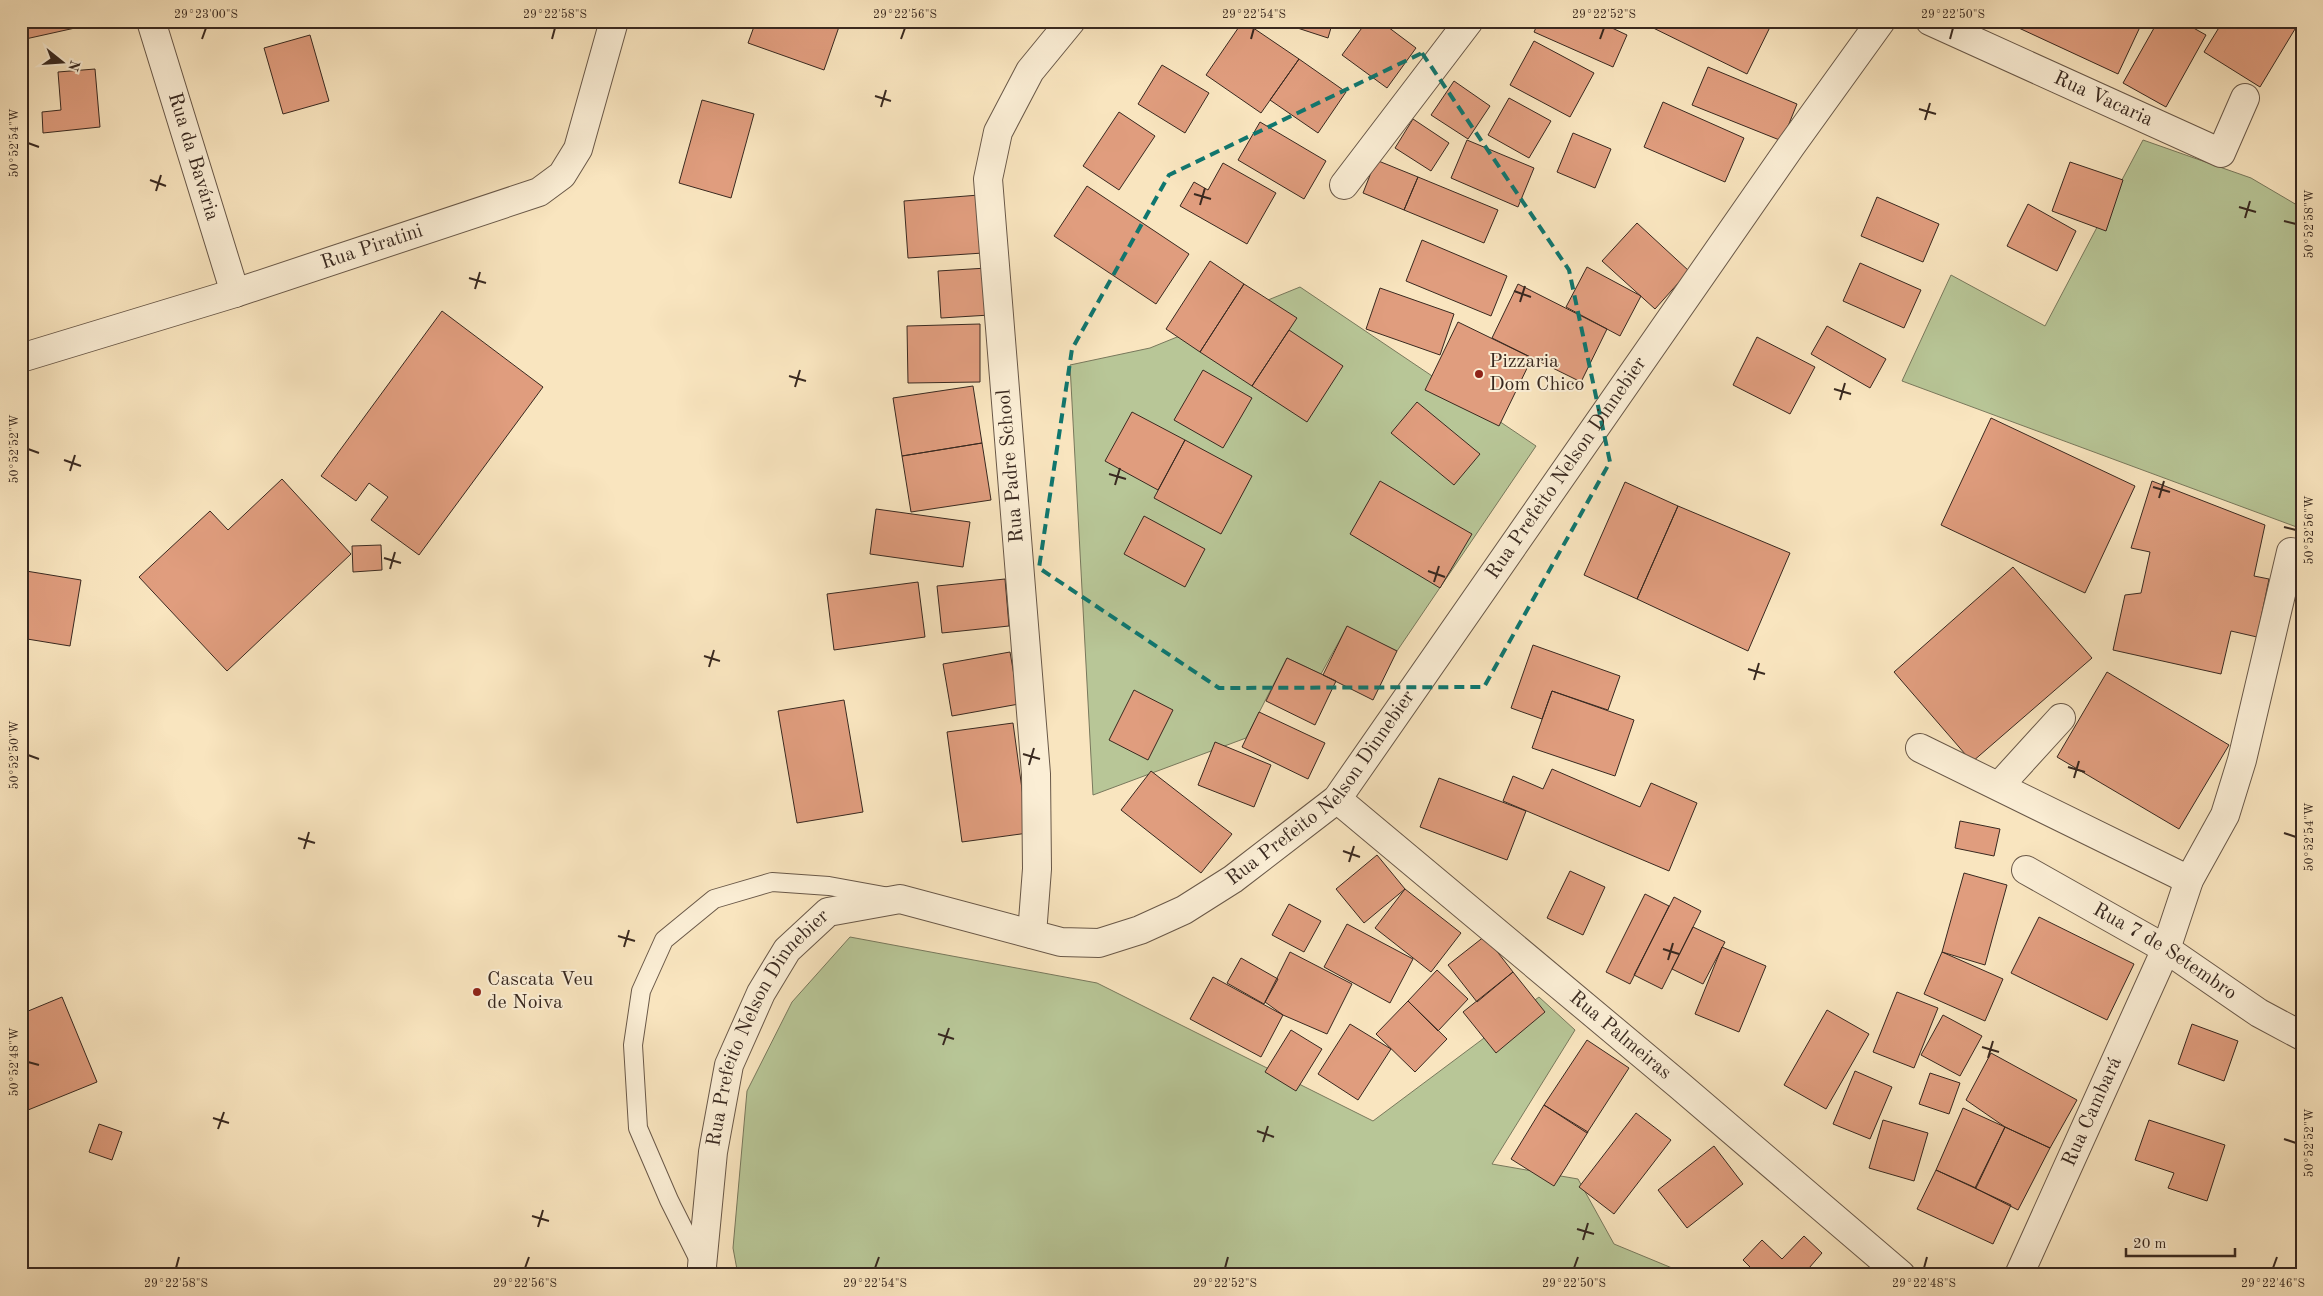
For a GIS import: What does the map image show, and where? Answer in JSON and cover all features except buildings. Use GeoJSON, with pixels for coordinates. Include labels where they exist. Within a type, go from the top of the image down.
{"type":"FeatureCollection","features":[{"type":"Feature","properties":{"kind":"street","name":"Rua da Bavária"},"geometry":{"type":"LineString","coordinates":[[151,21],[235,293]]}},
{"type":"Feature","properties":{"kind":"street","name":"Rua Piratini"},"geometry":{"type":"LineString","coordinates":[[21,358],[235,293],[539,192],[562,175],[578,149],[614,21]]}},
{"type":"Feature","properties":{"kind":"street","name":"Rua Padre School"},"geometry":{"type":"LineString","coordinates":[[1032,934],[1037,869],[1036,774],[988,179],[998,132],[1030,71],[1071,21]]}},
{"type":"Feature","properties":{"kind":"street"},"geometry":{"type":"LineString","coordinates":[[1344,186],[1469,21]]}},
{"type":"Feature","properties":{"kind":"street","name":"Rua Prefeito Nelson Dinnebier"},"geometry":{"type":"LineString","coordinates":[[702,1270],[713,1152],[729,1065],[761,993],[787,950],[828,912],[900,899],[1061,942],[1099,943],[1140,930],[1184,910],[1234,879],[1337,799],[1791,146],[1881,21]]}},
{"type":"Feature","properties":{"kind":"street","name":"Rua Vacaria"},"geometry":{"type":"LineString","coordinates":[[1930,21],[2221,153],[2245,98]]}},
{"type":"Feature","properties":{"kind":"street","name":"Rua Cambará"},"geometry":{"type":"LineString","coordinates":[[2019,1275],[2166,949],[2188,880],[2225,815],[2242,760],[2290,552]]}},
{"type":"Feature","properties":{"kind":"street"},"geometry":{"type":"LineString","coordinates":[[1999,786],[2061,718]]}},
{"type":"Feature","properties":{"kind":"street"},"geometry":{"type":"LineString","coordinates":[[1920,748],[2188,880]]}},
{"type":"Feature","properties":{"kind":"street","name":"Rua Palmeiras"},"geometry":{"type":"LineString","coordinates":[[1337,799],[1679,1085],[1901,1275]]}},
{"type":"Feature","properties":{"kind":"street","name":"Rua 7 de Setembro"},"geometry":{"type":"LineString","coordinates":[[2026,870],[2166,949],[2258,1013],[2302,1036]]}},
{"type":"Feature","properties":{"kind":"lane"},"geometry":{"type":"LineString","coordinates":[[702,1270],[638,1128],[633,1046],[641,991],[664,940],[714,899],[772,882],[829,886],[900,899]]}},
{"type":"Feature","properties":{"kind":"highlighted area"},"geometry":{"type":"Polygon","coordinates":[[[1422,53],[1569,270],[1610,462],[1484,687],[1219,688],[1039,568],[1072,349],[1169,175],[1422,53]]]}},
{"type":"Feature","properties":{"kind":"green space"},"geometry":{"type":"Polygon","coordinates":[[[2143,140],[2251,178],[2302,208],[2302,529],[1902,381],[1951,275],[2045,326],[2143,140]]]}},
{"type":"Feature","properties":{"kind":"green space"},"geometry":{"type":"Polygon","coordinates":[[[1300,287],[1536,446],[1397,651],[1347,627],[1321,674],[1287,658],[1246,738],[1093,795],[1070,365],[1150,348],[1300,287]]]}},
{"type":"Feature","properties":{"kind":"green space"},"geometry":{"type":"Polygon","coordinates":[[[850,937],[1097,983],[1373,1121],[1539,997],[1575,1030],[1492,1164],[1578,1179],[1614,1244],[1689,1275],[738,1275],[733,1248],[747,1091],[792,1002],[850,937]]]}},
{"type":"Feature","properties":{"kind":"place","name":"Pizzaria Dom Chico"},"geometry":{"type":"Point","coordinates":[1479,374]}},
{"type":"Feature","properties":{"kind":"place","name":"Cascata Veu de Noiva"},"geometry":{"type":"Point","coordinates":[477,992]}}]}
